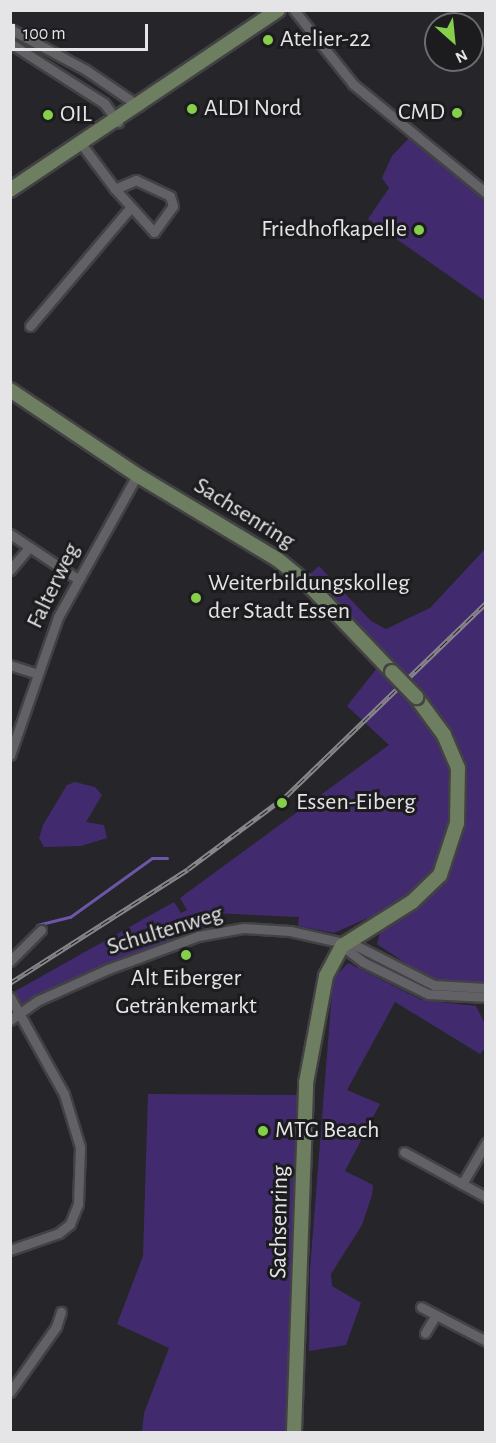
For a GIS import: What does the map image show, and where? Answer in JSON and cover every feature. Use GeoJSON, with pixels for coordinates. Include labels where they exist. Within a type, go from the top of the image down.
{"type":"FeatureCollection","features":[{"type":"Feature","properties":{"kind":"street"},"geometry":{"type":"LineString","coordinates":[[10,190],[118,122],[278,10]]}},
{"type":"Feature","properties":{"kind":"street"},"geometry":{"type":"LineString","coordinates":[[294,10],[353,84],[486,193]]}},
{"type":"Feature","properties":{"kind":"street"},"geometry":{"type":"LineString","coordinates":[[10,29],[86,70],[139,106]]}},
{"type":"Feature","properties":{"kind":"street"},"geometry":{"type":"LineString","coordinates":[[10,43],[104,103],[118,122]]}},
{"type":"Feature","properties":{"kind":"street"},"geometry":{"type":"LineString","coordinates":[[82,145],[115,189],[154,232],[174,202],[136,180],[115,189]]}},
{"type":"Feature","properties":{"kind":"street"},"geometry":{"type":"LineString","coordinates":[[30,326],[130,207]]}},
{"type":"Feature","properties":{"kind":"street","name":"Sachsenring"},"geometry":{"type":"LineString","coordinates":[[10,390],[137,475],[277,559],[308,584],[416,697],[440,727],[458,768],[460,796],[453,842],[440,875],[429,887],[342,946],[326,976],[309,1050],[294,1432]]}},
{"type":"Feature","properties":{"kind":"street","name":"Falterweg"},"geometry":{"type":"LineString","coordinates":[[10,754],[35,673],[76,578],[137,475]]}},
{"type":"Feature","properties":{"kind":"street"},"geometry":{"type":"LineString","coordinates":[[10,534],[76,578]]}},
{"type":"Feature","properties":{"kind":"street"},"geometry":{"type":"LineString","coordinates":[[10,570],[29,547]]}},
{"type":"Feature","properties":{"kind":"street"},"geometry":{"type":"LineString","coordinates":[[10,665],[35,673]]}},
{"type":"Feature","properties":{"kind":"street"},"geometry":{"type":"LineString","coordinates":[[10,961],[42,930]]}},
{"type":"Feature","properties":{"kind":"street","name":"Schultenweg"},"geometry":{"type":"LineString","coordinates":[[10,1020],[19,1012],[99,972],[220,931],[290,931],[342,946],[357,946],[434,985],[486,988]]}},
{"type":"Feature","properties":{"kind":"street","name":"Schultenweg"},"geometry":{"type":"LineString","coordinates":[[342,946],[363,962],[428,994],[486,997]]}},
{"type":"Feature","properties":{"kind":"street"},"geometry":{"type":"LineString","coordinates":[[10,997],[75,1119],[79,1179],[78,1204],[70,1224],[59,1233],[10,1250]]}},
{"type":"Feature","properties":{"kind":"street"},"geometry":{"type":"LineString","coordinates":[[462,1184],[486,1143]]}},
{"type":"Feature","properties":{"kind":"street"},"geometry":{"type":"LineString","coordinates":[[404,1152],[486,1197]]}},
{"type":"Feature","properties":{"kind":"street"},"geometry":{"type":"LineString","coordinates":[[421,1308],[486,1341]]}},
{"type":"Feature","properties":{"kind":"street"},"geometry":{"type":"LineString","coordinates":[[10,1392],[56,1327],[61,1312]]}},
{"type":"Feature","properties":{"kind":"street"},"geometry":{"type":"LineString","coordinates":[[425,1333],[436,1315]]}},
{"type":"Feature","properties":{"kind":"shaded area"},"geometry":{"type":"Polygon","coordinates":[[[409,138],[485,201],[485,301],[368,219],[389,188],[382,178],[392,156],[409,138]]]}},
{"type":"Feature","properties":{"kind":"shaded area"},"geometry":{"type":"Polygon","coordinates":[[[485,549],[485,988],[438,985],[377,944],[381,929],[372,916],[334,933],[298,926],[299,917],[212,913],[198,936],[108,969],[11,1019],[10,994],[174,902],[181,913],[187,910],[180,898],[389,745],[347,706],[385,658],[310,574],[319,566],[371,621],[386,629],[430,608],[485,549]]]}},
{"type":"Feature","properties":{"kind":"shaded area"},"geometry":{"type":"Polygon","coordinates":[[[75,782],[95,787],[102,795],[86,822],[104,825],[107,838],[81,846],[44,847],[39,838],[43,825],[67,785],[75,782]]]}},
{"type":"Feature","properties":{"kind":"shaded area"},"geometry":{"type":"Polygon","coordinates":[[[348,963],[422,1000],[476,1006],[485,1024],[485,1048],[480,1054],[395,1002],[347,1090],[380,1104],[345,1171],[373,1185],[372,1195],[362,1225],[331,1274],[332,1286],[361,1303],[346,1345],[309,1351],[310,1269],[333,979],[348,963]]]}},
{"type":"Feature","properties":{"kind":"shaded area"},"geometry":{"type":"Polygon","coordinates":[[[148,1094],[299,1095],[289,1432],[142,1432],[144,1413],[169,1348],[117,1324],[143,1256],[148,1094]]]}},
{"type":"Feature","properties":{"kind":"waterway"},"geometry":{"type":"LineString","coordinates":[[37,925],[70,917],[152,858],[167,858]]}},
{"type":"Feature","properties":{"kind":"railway"},"geometry":{"type":"LineString","coordinates":[[10,983],[188,869],[285,797],[486,603]]}},
{"type":"Feature","properties":{"kind":"place","name":"Atelier-22"},"geometry":{"type":"Point","coordinates":[268,40]}},
{"type":"Feature","properties":{"kind":"place","name":"ALDI Nord"},"geometry":{"type":"Point","coordinates":[192,109]}},
{"type":"Feature","properties":{"kind":"place","name":"CMD"},"geometry":{"type":"Point","coordinates":[457,113]}},
{"type":"Feature","properties":{"kind":"place","name":"OIL"},"geometry":{"type":"Point","coordinates":[48,115]}},
{"type":"Feature","properties":{"kind":"place","name":"Friedhofkapelle"},"geometry":{"type":"Point","coordinates":[419,230]}},
{"type":"Feature","properties":{"kind":"place","name":"Weiterbildungskolleg der Stadt Essen"},"geometry":{"type":"Point","coordinates":[196,598]}},
{"type":"Feature","properties":{"kind":"place","name":"Essen-Eiberg"},"geometry":{"type":"Point","coordinates":[282,803]}},
{"type":"Feature","properties":{"kind":"place","name":"Alt Eiberger Getränkemarkt"},"geometry":{"type":"Point","coordinates":[186,955]}},
{"type":"Feature","properties":{"kind":"place","name":"MTG Beach"},"geometry":{"type":"Point","coordinates":[263,1131]}}]}
